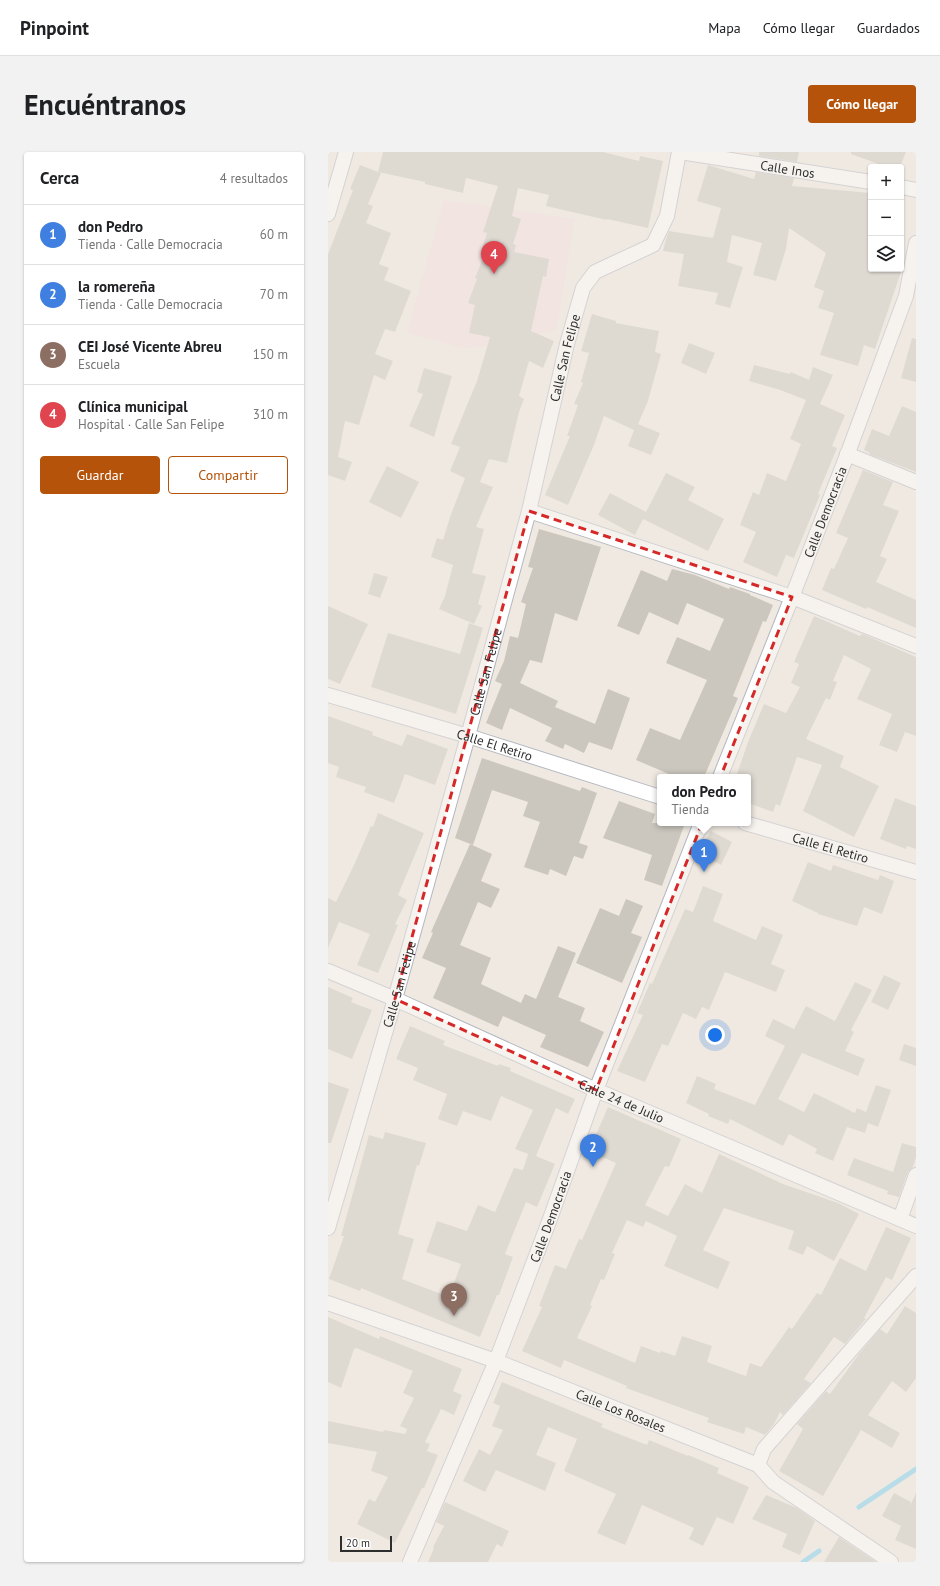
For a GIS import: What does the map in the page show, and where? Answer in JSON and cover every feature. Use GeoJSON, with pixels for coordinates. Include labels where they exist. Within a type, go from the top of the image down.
{"type":"FeatureCollection","features":[{"type":"Feature","properties":{"kind":"street"},"geometry":{"type":"LineString","coordinates":[[328,214],[346,152]]}},
{"type":"Feature","properties":{"kind":"street","name":"Calle Inos"},"geometry":{"type":"LineString","coordinates":[[680,152],[868,182]]}},
{"type":"Feature","properties":{"kind":"street","name":"Calle San Felipe"},"geometry":{"type":"LineString","coordinates":[[328,1228],[395,999],[468,736],[529,511],[567,344],[583,288],[596,272],[653,245],[666,216],[680,152]]}},
{"type":"Feature","properties":{"kind":"street"},"geometry":{"type":"LineString","coordinates":[[904,188],[916,190]]}},
{"type":"Feature","properties":{"kind":"street","name":"Calle Democracia"},"geometry":{"type":"LineString","coordinates":[[721,774],[792,597],[906,296],[916,243]]}},
{"type":"Feature","properties":{"kind":"street"},"geometry":{"type":"LineString","coordinates":[[847,454],[916,482]]}},
{"type":"Feature","properties":{"kind":"street"},"geometry":{"type":"LineString","coordinates":[[529,511],[792,597],[916,646]]}},
{"type":"Feature","properties":{"kind":"street","name":"Calle El Retiro"},"geometry":{"type":"LineString","coordinates":[[328,695],[468,736],[657,796]]}},
{"type":"Feature","properties":{"kind":"street","name":"Calle El Retiro"},"geometry":{"type":"LineString","coordinates":[[751,825],[916,872]]}},
{"type":"Feature","properties":{"kind":"street","name":"Calle Democracia"},"geometry":{"type":"LineString","coordinates":[[410,1562],[496,1361],[550,1219],[596,1090],[700,826]]}},
{"type":"Feature","properties":{"kind":"street","name":"Calle 24 de Julio"},"geometry":{"type":"LineString","coordinates":[[328,971],[395,999],[596,1090],[916,1226]]}},
{"type":"Feature","properties":{"kind":"street"},"geometry":{"type":"LineString","coordinates":[[900,1219],[916,1175]]}},
{"type":"Feature","properties":{"kind":"street"},"geometry":{"type":"LineString","coordinates":[[758,1466],[764,1448],[916,1276]]}},
{"type":"Feature","properties":{"kind":"street","name":"Calle Los Rosales"},"geometry":{"type":"LineString","coordinates":[[328,1303],[496,1361],[758,1466],[773,1482],[891,1562]]}},
{"type":"Feature","properties":{"kind":"highlighted area"},"geometry":{"type":"Polygon","coordinates":[[[529,511],[792,597],[596,1090],[395,999],[529,511]]]}},
{"type":"Feature","properties":{"kind":"shaded area"},"geometry":{"type":"Polygon","coordinates":[[[444,200],[574,219],[557,329],[494,346],[463,348],[407,333],[444,200]]]}},
{"type":"Feature","properties":{"kind":"building"},"geometry":{"type":"Polygon","coordinates":[[[383,152],[603,152],[639,161],[640,156],[663,161],[648,228],[546,206],[549,195],[518,188],[512,216],[521,219],[513,244],[516,245],[514,252],[549,259],[546,277],[543,276],[531,331],[554,341],[543,368],[529,361],[519,396],[524,399],[519,412],[507,463],[489,459],[480,482],[493,487],[476,527],[484,529],[472,573],[486,576],[478,604],[482,606],[474,624],[439,609],[445,596],[453,565],[431,557],[437,538],[443,540],[465,478],[450,471],[460,447],[451,444],[477,381],[490,337],[469,333],[475,305],[468,303],[477,279],[475,278],[484,256],[480,255],[487,233],[483,232],[498,186],[466,178],[463,193],[425,184],[425,182],[378,172],[383,152]]]}},
{"type":"Feature","properties":{"kind":"building"},"geometry":{"type":"Polygon","coordinates":[[[759,152],[799,152],[797,162],[759,156],[759,152]]]}},
{"type":"Feature","properties":{"kind":"building"},"geometry":{"type":"Polygon","coordinates":[[[851,152],[906,152],[901,164],[879,164],[851,154],[851,152]]]}},
{"type":"Feature","properties":{"kind":"building"},"geometry":{"type":"Polygon","coordinates":[[[360,165],[381,173],[368,204],[373,206],[366,223],[391,233],[379,264],[389,268],[384,280],[411,291],[395,332],[385,329],[375,354],[393,361],[385,380],[374,375],[359,425],[345,421],[338,457],[352,462],[345,481],[328,475],[328,254],[353,190],[350,189],[360,165]]]}},
{"type":"Feature","properties":{"kind":"building"},"geometry":{"type":"Polygon","coordinates":[[[708,165],[754,179],[756,172],[794,178],[792,186],[868,193],[868,272],[901,272],[875,349],[864,345],[858,366],[820,355],[834,313],[818,308],[824,291],[814,287],[826,253],[789,228],[786,249],[776,281],[753,275],[762,243],[732,235],[727,262],[743,267],[730,308],[715,304],[718,293],[678,286],[684,254],[663,251],[669,231],[713,238],[721,208],[697,201],[708,165]]]}},
{"type":"Feature","properties":{"kind":"building"},"geometry":{"type":"Polygon","coordinates":[[[592,314],[616,321],[616,323],[659,331],[655,352],[661,354],[648,401],[638,424],[660,433],[651,455],[628,446],[634,430],[604,416],[594,445],[568,505],[545,495],[570,436],[567,436],[578,405],[574,404],[583,383],[581,382],[589,353],[581,351],[592,314]]]}},
{"type":"Feature","properties":{"kind":"building"},"geometry":{"type":"Polygon","coordinates":[[[912,338],[916,339],[916,382],[901,378],[912,338]]]}},
{"type":"Feature","properties":{"kind":"building"},"geometry":{"type":"Polygon","coordinates":[[[689,343],[715,353],[706,374],[681,363],[689,343]]]}},
{"type":"Feature","properties":{"kind":"building"},"geometry":{"type":"Polygon","coordinates":[[[754,365],[790,374],[791,372],[809,380],[813,367],[833,375],[820,404],[845,415],[832,446],[837,448],[818,494],[820,495],[794,558],[786,555],[777,577],[743,562],[756,532],[740,525],[753,492],[759,495],[767,473],[786,481],[801,444],[790,439],[806,400],[780,390],[749,381],[754,365]]]}},
{"type":"Feature","properties":{"kind":"building"},"geometry":{"type":"Polygon","coordinates":[[[424,368],[452,376],[434,437],[409,426],[423,394],[417,392],[424,368]]]}},
{"type":"Feature","properties":{"kind":"building"},"geometry":{"type":"Polygon","coordinates":[[[902,406],[916,412],[916,472],[869,454],[870,453],[864,450],[872,429],[889,436],[902,406]]]}},
{"type":"Feature","properties":{"kind":"building"},"geometry":{"type":"Polygon","coordinates":[[[387,466],[419,482],[401,518],[369,502],[387,466]]]}},
{"type":"Feature","properties":{"kind":"building"},"geometry":{"type":"Polygon","coordinates":[[[863,470],[893,482],[883,505],[899,511],[880,556],[887,559],[876,582],[916,600],[916,628],[822,590],[831,568],[834,569],[848,538],[836,533],[863,470]]]}},
{"type":"Feature","properties":{"kind":"building"},"geometry":{"type":"Polygon","coordinates":[[[666,473],[695,487],[688,500],[724,519],[708,551],[643,519],[635,535],[598,515],[610,493],[646,512],[666,473]]]}},
{"type":"Feature","properties":{"kind":"building"},"geometry":{"type":"Polygon","coordinates":[[[539,529],[601,547],[577,621],[555,613],[542,663],[530,660],[520,683],[558,701],[555,707],[595,724],[608,689],[630,698],[612,750],[589,742],[584,753],[565,744],[563,749],[545,741],[552,728],[510,708],[502,730],[486,723],[502,684],[495,681],[504,661],[510,636],[518,638],[526,604],[521,602],[533,568],[528,567],[539,529]]]}},
{"type":"Feature","properties":{"kind":"building"},"geometry":{"type":"Polygon","coordinates":[[[672,569],[695,575],[729,589],[730,587],[750,594],[773,605],[766,622],[763,621],[733,696],[738,698],[705,774],[669,774],[636,760],[650,728],[680,740],[707,680],[666,663],[677,637],[710,651],[724,619],[687,603],[678,625],[649,612],[639,635],[617,626],[641,570],[667,581],[672,569]]]}},
{"type":"Feature","properties":{"kind":"building"},"geometry":{"type":"Polygon","coordinates":[[[374,573],[388,577],[380,598],[368,594],[374,573]]]}},
{"type":"Feature","properties":{"kind":"building"},"geometry":{"type":"Polygon","coordinates":[[[328,606],[368,624],[340,684],[328,679],[328,606]]]}},
{"type":"Feature","properties":{"kind":"building"},"geometry":{"type":"Polygon","coordinates":[[[814,616],[860,636],[862,634],[865,635],[916,657],[916,736],[905,732],[897,752],[879,745],[892,714],[857,699],[871,669],[844,655],[833,681],[837,682],[830,700],[826,698],[806,739],[844,756],[840,767],[879,786],[854,837],[803,811],[822,765],[797,757],[780,806],[776,804],[773,812],[751,804],[751,774],[737,774],[748,742],[764,704],[786,713],[800,687],[791,683],[799,664],[794,662],[814,616]]]}},
{"type":"Feature","properties":{"kind":"building"},"geometry":{"type":"Polygon","coordinates":[[[469,623],[483,628],[456,714],[371,687],[388,633],[460,654],[469,623]]]}},
{"type":"Feature","properties":{"kind":"building"},"geometry":{"type":"Polygon","coordinates":[[[328,716],[373,732],[372,735],[402,746],[407,734],[448,749],[435,785],[405,774],[394,803],[364,792],[366,787],[336,777],[339,767],[328,763],[328,716]]]}},
{"type":"Feature","properties":{"kind":"building"},"geometry":{"type":"Polygon","coordinates":[[[482,758],[580,791],[582,787],[597,793],[579,843],[588,846],[583,859],[574,856],[566,876],[550,869],[548,875],[524,867],[540,822],[523,816],[528,802],[492,790],[473,845],[455,838],[482,758]]]}},
{"type":"Feature","properties":{"kind":"building"},"geometry":{"type":"Polygon","coordinates":[[[895,798],[916,806],[916,849],[907,846],[906,849],[880,839],[895,798]]]}},
{"type":"Feature","properties":{"kind":"building"},"geometry":{"type":"Polygon","coordinates":[[[619,801],[655,814],[652,823],[657,823],[657,826],[684,826],[662,886],[644,880],[652,855],[603,838],[619,801]]]}},
{"type":"Feature","properties":{"kind":"building"},"geometry":{"type":"Polygon","coordinates":[[[378,813],[424,833],[398,895],[407,900],[395,924],[398,925],[378,973],[357,965],[370,934],[339,922],[328,948],[328,898],[336,902],[371,826],[373,827],[378,813]]]}},
{"type":"Feature","properties":{"kind":"building"},"geometry":{"type":"Polygon","coordinates":[[[711,831],[732,842],[721,865],[699,854],[711,831]]]}},
{"type":"Feature","properties":{"kind":"building"},"geometry":{"type":"Polygon","coordinates":[[[470,844],[492,854],[481,881],[500,889],[491,908],[478,902],[460,945],[491,958],[481,984],[521,1003],[525,994],[536,999],[558,946],[576,953],[558,997],[585,1008],[580,1021],[604,1032],[588,1067],[540,1047],[546,1035],[503,1016],[498,1027],[433,998],[446,968],[422,958],[433,933],[431,932],[470,844]]]}},
{"type":"Feature","properties":{"kind":"building"},"geometry":{"type":"Polygon","coordinates":[[[808,862],[831,871],[833,865],[878,880],[880,875],[894,881],[882,914],[864,907],[857,926],[818,914],[792,901],[808,862]]]}},
{"type":"Feature","properties":{"kind":"building"},"geometry":{"type":"Polygon","coordinates":[[[703,886],[723,894],[713,921],[756,940],[762,926],[783,935],[771,964],[785,970],[776,992],[725,972],[709,1010],[702,1007],[696,1019],[683,1013],[668,1046],[662,1044],[645,1082],[617,1071],[643,1015],[637,1013],[650,983],[652,984],[685,909],[693,912],[703,886]]]}},
{"type":"Feature","properties":{"kind":"building"},"geometry":{"type":"Polygon","coordinates":[[[626,899],[643,906],[631,933],[642,937],[622,983],[576,963],[600,908],[619,916],[626,899]]]}},
{"type":"Feature","properties":{"kind":"building"},"geometry":{"type":"Polygon","coordinates":[[[884,975],[901,983],[888,1010],[871,1002],[884,975]]]}},
{"type":"Feature","properties":{"kind":"building"},"geometry":{"type":"Polygon","coordinates":[[[855,982],[872,990],[851,1030],[854,1032],[845,1051],[865,1059],[858,1076],[802,1053],[778,1099],[804,1112],[814,1093],[855,1113],[857,1108],[866,1112],[876,1085],[891,1090],[878,1127],[868,1123],[865,1133],[847,1127],[833,1161],[815,1153],[817,1149],[789,1134],[783,1146],[730,1119],[728,1124],[708,1116],[709,1114],[686,1103],[697,1076],[716,1084],[714,1089],[755,1105],[785,1046],[765,1036],[773,1019],[794,1029],[806,1006],[835,1021],[855,982]]]}},
{"type":"Feature","properties":{"kind":"building"},"geometry":{"type":"Polygon","coordinates":[[[328,987],[353,998],[351,1002],[372,1010],[352,1059],[328,1049],[328,987]]]}},
{"type":"Feature","properties":{"kind":"building"},"geometry":{"type":"Polygon","coordinates":[[[410,1026],[445,1041],[443,1045],[498,1066],[499,1064],[511,1068],[510,1071],[575,1099],[568,1114],[556,1108],[536,1156],[555,1164],[537,1207],[526,1202],[505,1254],[513,1257],[499,1295],[497,1295],[480,1337],[361,1288],[360,1291],[329,1279],[344,1236],[341,1236],[369,1135],[383,1139],[385,1132],[426,1143],[419,1166],[417,1165],[398,1234],[414,1239],[402,1279],[449,1297],[461,1264],[426,1252],[437,1221],[467,1231],[478,1205],[495,1212],[514,1168],[523,1170],[528,1154],[515,1149],[533,1110],[501,1096],[491,1121],[463,1111],[457,1126],[438,1119],[447,1094],[413,1080],[418,1068],[396,1059],[410,1026]]]}},
{"type":"Feature","properties":{"kind":"building"},"geometry":{"type":"Polygon","coordinates":[[[904,1044],[916,1048],[916,1066],[899,1060],[904,1044]]]}},
{"type":"Feature","properties":{"kind":"building"},"geometry":{"type":"Polygon","coordinates":[[[328,1082],[349,1089],[331,1143],[328,1143],[328,1082]]]}},
{"type":"Feature","properties":{"kind":"building"},"geometry":{"type":"Polygon","coordinates":[[[608,1107],[681,1139],[669,1167],[665,1166],[645,1205],[668,1216],[685,1184],[702,1193],[719,1154],[783,1184],[838,1203],[859,1214],[834,1261],[807,1246],[803,1255],[788,1249],[794,1231],[724,1208],[703,1250],[730,1262],[718,1289],[664,1266],[677,1236],[646,1221],[643,1227],[627,1220],[612,1253],[615,1254],[604,1280],[601,1279],[590,1305],[592,1306],[577,1338],[635,1363],[641,1346],[660,1353],[661,1351],[675,1356],[682,1336],[712,1346],[707,1362],[746,1376],[750,1363],[761,1367],[789,1327],[792,1329],[817,1293],[821,1295],[840,1258],[866,1271],[886,1227],[911,1238],[892,1280],[886,1277],[864,1318],[866,1319],[845,1344],[834,1337],[804,1379],[811,1383],[783,1415],[780,1412],[774,1424],[765,1435],[746,1427],[744,1434],[707,1422],[709,1418],[626,1388],[627,1386],[564,1360],[561,1368],[522,1351],[542,1307],[539,1306],[555,1265],[566,1269],[579,1239],[582,1240],[616,1163],[589,1151],[608,1107]]]}},
{"type":"Feature","properties":{"kind":"building"},"geometry":{"type":"Polygon","coordinates":[[[902,1143],[916,1147],[916,1157],[913,1167],[908,1172],[899,1197],[887,1194],[888,1191],[847,1175],[854,1158],[893,1172],[902,1143]]]}},
{"type":"Feature","properties":{"kind":"building"},"geometry":{"type":"Polygon","coordinates":[[[905,1306],[916,1313],[916,1378],[906,1392],[892,1381],[868,1415],[900,1433],[892,1448],[861,1430],[823,1496],[779,1471],[803,1429],[797,1424],[826,1391],[830,1394],[859,1354],[880,1329],[887,1334],[905,1306]]]}},
{"type":"Feature","properties":{"kind":"building"},"geometry":{"type":"Polygon","coordinates":[[[328,1317],[379,1339],[380,1336],[462,1369],[453,1391],[462,1395],[454,1415],[441,1409],[425,1442],[430,1444],[427,1451],[438,1455],[424,1488],[422,1488],[395,1543],[357,1524],[369,1499],[375,1502],[388,1477],[371,1471],[377,1452],[328,1443],[328,1421],[383,1432],[384,1430],[405,1434],[407,1429],[400,1426],[414,1398],[403,1393],[413,1371],[356,1348],[354,1349],[341,1388],[328,1382],[328,1317]]]}},
{"type":"Feature","properties":{"kind":"building"},"geometry":{"type":"Polygon","coordinates":[[[502,1382],[603,1424],[601,1427],[647,1445],[649,1440],[719,1468],[717,1473],[749,1487],[733,1524],[717,1517],[703,1546],[689,1539],[694,1528],[642,1505],[625,1545],[597,1533],[616,1494],[564,1471],[577,1439],[548,1427],[536,1455],[556,1463],[545,1491],[496,1470],[485,1492],[463,1481],[479,1449],[490,1455],[503,1430],[492,1426],[500,1406],[493,1403],[502,1382]]]}},
{"type":"Feature","properties":{"kind":"building"},"geometry":{"type":"Polygon","coordinates":[[[894,1493],[911,1502],[910,1506],[916,1493],[916,1549],[895,1540],[901,1526],[882,1516],[894,1493]]]}},
{"type":"Feature","properties":{"kind":"building"},"geometry":{"type":"Polygon","coordinates":[[[766,1495],[797,1508],[815,1521],[800,1555],[782,1547],[787,1534],[752,1519],[766,1495]]]}},
{"type":"Feature","properties":{"kind":"building"},"geometry":{"type":"Polygon","coordinates":[[[445,1502],[509,1531],[502,1547],[497,1544],[488,1562],[428,1562],[434,1548],[433,1547],[444,1526],[436,1522],[445,1502]]]}},
{"type":"Feature","properties":{"kind":"building"},"geometry":{"type":"Polygon","coordinates":[[[839,1537],[876,1562],[824,1562],[839,1537]]]}},
{"type":"Feature","properties":{"kind":"waterway"},"geometry":{"type":"LineString","coordinates":[[859,1507],[916,1469]]}},
{"type":"Feature","properties":{"kind":"waterway"},"geometry":{"type":"LineString","coordinates":[[803,1562],[819,1551]]}},
{"type":"Feature","properties":{"kind":"place","name":"Clínica municipal"},"geometry":{"type":"Point","coordinates":[494,274]}},
{"type":"Feature","properties":{"kind":"place","name":"don Pedro"},"geometry":{"type":"Point","coordinates":[704,872]}},
{"type":"Feature","properties":{"kind":"place","name":"la romereña"},"geometry":{"type":"Point","coordinates":[593,1167]}},
{"type":"Feature","properties":{"kind":"place","name":"CEI José Vicente Abreu"},"geometry":{"type":"Point","coordinates":[454,1316]}}]}
